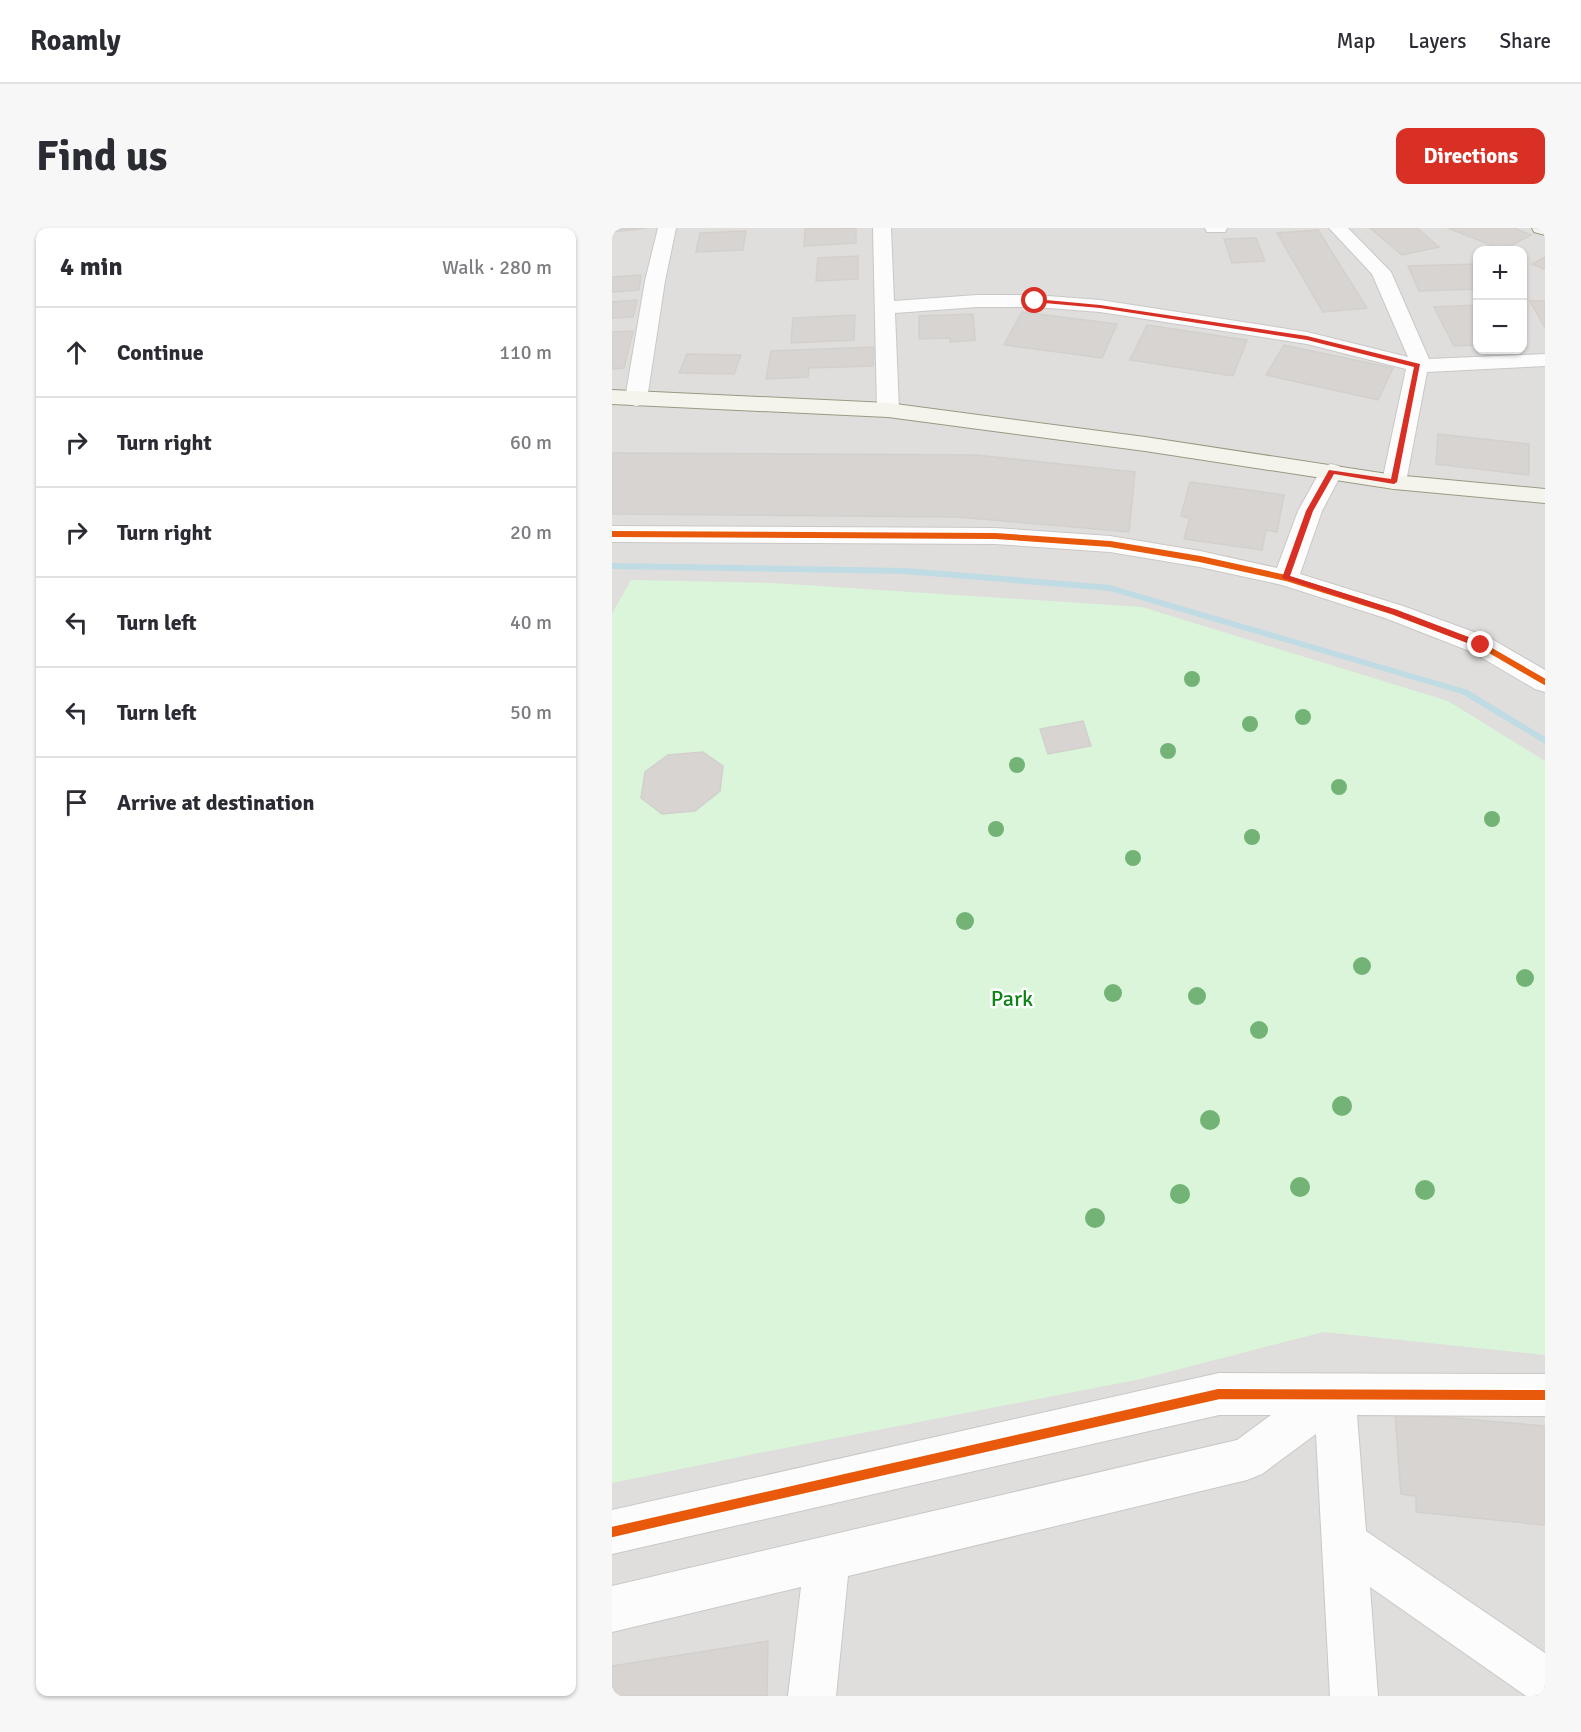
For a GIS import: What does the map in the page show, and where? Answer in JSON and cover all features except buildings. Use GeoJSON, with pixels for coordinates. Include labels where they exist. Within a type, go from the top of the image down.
{"type":"FeatureCollection","features":[{"type":"Feature","properties":{"kind":"street"},"geometry":{"type":"LineString","coordinates":[[636,399],[655,281],[667,228]]}},
{"type":"Feature","properties":{"kind":"street"},"geometry":{"type":"LineString","coordinates":[[882,228],[888,410]]}},
{"type":"Feature","properties":{"kind":"street"},"geometry":{"type":"LineString","coordinates":[[1338,228],[1381,272],[1419,358],[1394,482]]}},
{"type":"Feature","properties":{"kind":"street"},"geometry":{"type":"LineString","coordinates":[[885,308],[977,301],[1035,301],[1100,306],[1307,338],[1418,366],[1545,360]]}},
{"type":"Feature","properties":{"kind":"street"},"geometry":{"type":"LineString","coordinates":[[612,397],[888,410],[1331,471],[1394,482],[1545,496]]}},
{"type":"Feature","properties":{"kind":"street"},"geometry":{"type":"LineString","coordinates":[[1286,578],[1310,511],[1331,471]]}},
{"type":"Feature","properties":{"kind":"street"},"geometry":{"type":"LineString","coordinates":[[612,534],[994,536],[1110,544],[1200,559],[1286,578],[1394,612],[1481,645],[1545,681]]}},
{"type":"Feature","properties":{"kind":"street"},"geometry":{"type":"LineString","coordinates":[[612,1532],[1219,1394],[1545,1395]]}},
{"type":"Feature","properties":{"kind":"street"},"geometry":{"type":"LineString","coordinates":[[1335,1394],[1354,1696]]}},
{"type":"Feature","properties":{"kind":"street"},"geometry":{"type":"LineString","coordinates":[[612,1610],[1247,1459],[1335,1394]]}},
{"type":"Feature","properties":{"kind":"street"},"geometry":{"type":"LineString","coordinates":[[1345,1543],[1545,1680]]}},
{"type":"Feature","properties":{"kind":"street"},"geometry":{"type":"LineString","coordinates":[[812,1696],[827,1560]]}},
{"type":"Feature","properties":{"kind":"shaded area"},"geometry":{"type":"Polygon","coordinates":[[[612,228],[1545,228],[1545,1696],[612,1696],[612,228]]]}},
{"type":"Feature","properties":{"kind":"green space","name":"Park"},"geometry":{"type":"Polygon","coordinates":[[[631,580],[772,583],[1142,607],[1448,701],[1545,761],[1545,1355],[1324,1332],[1141,1379],[612,1483],[612,614],[631,580]]]}},
{"type":"Feature","properties":{"kind":"waterway"},"geometry":{"type":"LineString","coordinates":[[612,566],[905,571],[1110,588],[1465,692],[1545,741]]}},
{"type":"Feature","properties":{"kind":"cycle path"},"geometry":{"type":"LineString","coordinates":[[612,534],[995,536],[1110,544],[1200,559],[1286,578],[1394,612],[1481,645],[1545,682]]}},
{"type":"Feature","properties":{"kind":"cycle path"},"geometry":{"type":"LineString","coordinates":[[612,1532],[1219,1394],[1545,1395]]}},
{"type":"Feature","properties":{"kind":"route"},"geometry":{"type":"LineString","coordinates":[[1035,301],[1100,306],[1307,338],[1418,366],[1394,482],[1331,471],[1310,511],[1286,578],[1394,612],[1481,645]]}}]}
